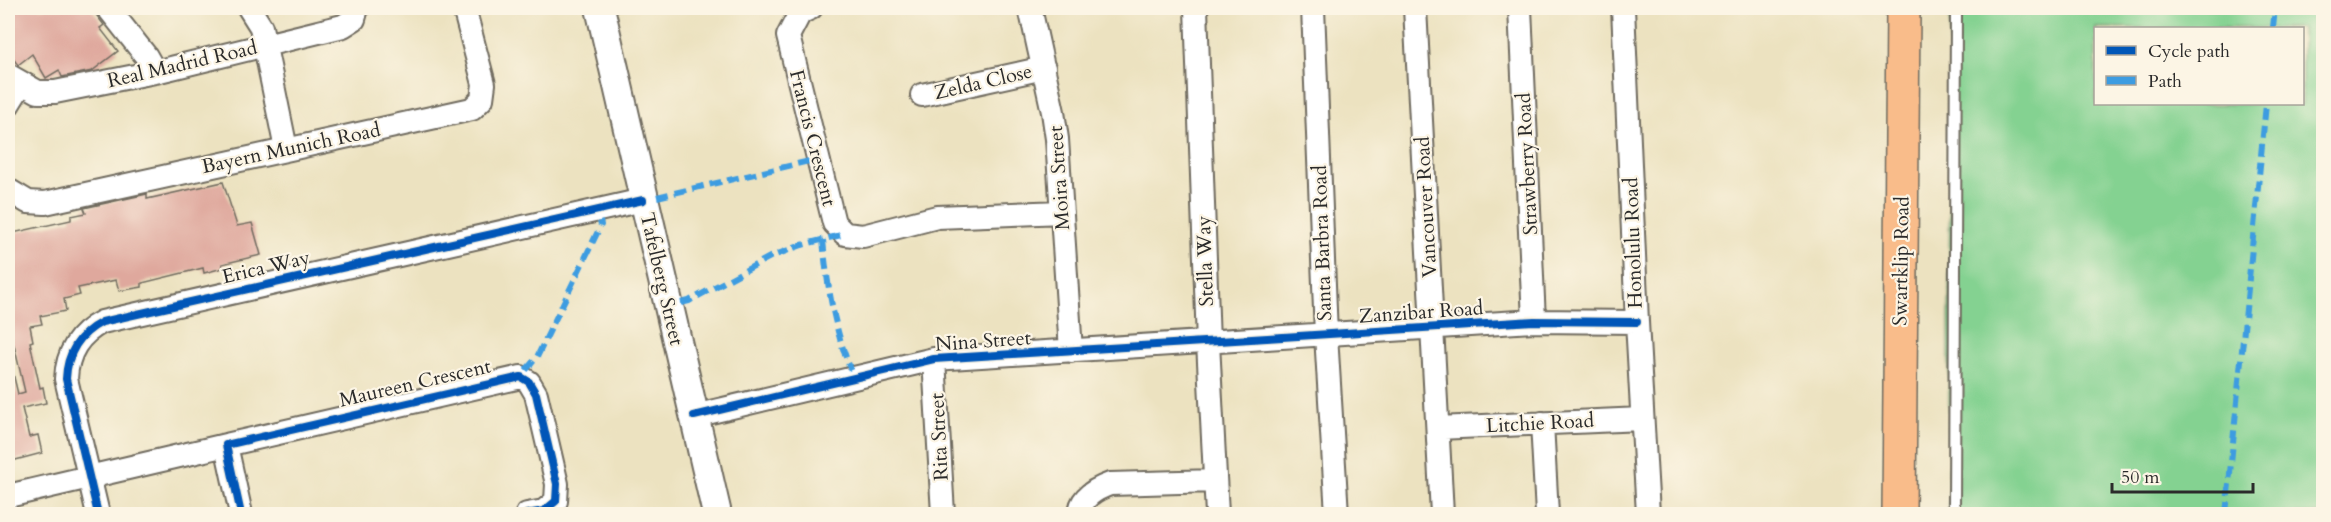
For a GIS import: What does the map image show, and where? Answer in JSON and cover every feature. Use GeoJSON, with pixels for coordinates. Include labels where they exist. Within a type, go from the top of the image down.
{"type":"FeatureCollection","features":[{"type":"Feature","properties":{"kind":"main road","name":"Swartklip Road"},"geometry":{"type":"LineString","coordinates":[[1899,514],[1903,8]]}},
{"type":"Feature","properties":{"kind":"street"},"geometry":{"type":"LineString","coordinates":[[108,8],[146,56],[155,72]]}},
{"type":"Feature","properties":{"kind":"street"},"geometry":{"type":"LineString","coordinates":[[249,8],[261,27],[286,149]]}},
{"type":"Feature","properties":{"kind":"street","name":"Real Madrid Road"},"geometry":{"type":"LineString","coordinates":[[8,105],[14,80],[29,89],[46,93],[155,72],[343,26],[354,19],[357,8]]}},
{"type":"Feature","properties":{"kind":"street","name":"Bayern Munich Road"},"geometry":{"type":"LineString","coordinates":[[8,190],[28,202],[45,203],[472,109],[482,99],[484,84],[464,8]]}},
{"type":"Feature","properties":{"kind":"street","name":"Tafelberg Street"},"geometry":{"type":"LineString","coordinates":[[600,8],[717,514]]}},
{"type":"Feature","properties":{"kind":"street","name":"Francis Crescent"},"geometry":{"type":"LineString","coordinates":[[811,8],[800,13],[788,36],[834,223],[845,234],[862,236],[937,217],[1062,212]]}},
{"type":"Feature","properties":{"kind":"street","name":"Moira Street"},"geometry":{"type":"LineString","coordinates":[[1030,8],[1057,139],[1071,351]]}},
{"type":"Feature","properties":{"kind":"street","name":"Stella Way"},"geometry":{"type":"LineString","coordinates":[[1196,8],[1208,343],[1217,514]]}},
{"type":"Feature","properties":{"kind":"street","name":"Santa Barbra Road"},"geometry":{"type":"LineString","coordinates":[[1313,8],[1326,335],[1336,514]]}},
{"type":"Feature","properties":{"kind":"street","name":"Vancouver Road"},"geometry":{"type":"LineString","coordinates":[[1415,8],[1442,514]]}},
{"type":"Feature","properties":{"kind":"street","name":"Strawberry Road"},"geometry":{"type":"LineString","coordinates":[[1520,8],[1534,321]]}},
{"type":"Feature","properties":{"kind":"street","name":"Honolulu Road"},"geometry":{"type":"LineString","coordinates":[[1623,8],[1648,514]]}},
{"type":"Feature","properties":{"kind":"street","name":"Zelda Close"},"geometry":{"type":"LineString","coordinates":[[922,95],[1044,68]]}},
{"type":"Feature","properties":{"kind":"street","name":"Erica Way"},"geometry":{"type":"LineString","coordinates":[[98,514],[66,378],[69,357],[79,339],[102,322],[643,200]]}},
{"type":"Feature","properties":{"kind":"street","name":"Zanzibar Road"},"geometry":{"type":"LineString","coordinates":[[1208,343],[1534,321],[1637,322]]}},
{"type":"Feature","properties":{"kind":"street","name":"Nina Street"},"geometry":{"type":"LineString","coordinates":[[694,416],[934,359],[1208,343]]}},
{"type":"Feature","properties":{"kind":"street","name":"Rita Street"},"geometry":{"type":"LineString","coordinates":[[934,359],[943,514]]}},
{"type":"Feature","properties":{"kind":"street","name":"Maureen Crescent"},"geometry":{"type":"LineString","coordinates":[[8,496],[521,377],[529,382],[536,394],[557,484],[556,501],[544,511],[527,514]]}},
{"type":"Feature","properties":{"kind":"street","name":"Litchie Road"},"geometry":{"type":"LineString","coordinates":[[1438,428],[1642,418]]}},
{"type":"Feature","properties":{"kind":"street"},"geometry":{"type":"LineString","coordinates":[[1542,423],[1547,514]]}},
{"type":"Feature","properties":{"kind":"street"},"geometry":{"type":"LineString","coordinates":[[226,445],[241,514]]}},
{"type":"Feature","properties":{"kind":"street"},"geometry":{"type":"LineString","coordinates":[[1080,514],[1080,510],[1094,489],[1110,484],[1215,481]]}},
{"type":"Feature","properties":{"kind":"lane"},"geometry":{"type":"LineString","coordinates":[[1954,514],[1956,8]]}},
{"type":"Feature","properties":{"kind":"green space"},"geometry":{"type":"Polygon","coordinates":[[[1950,8],[2323,8],[2323,514],[1949,514],[1950,8]]]}},
{"type":"Feature","properties":{"kind":"building"},"geometry":{"type":"Polygon","coordinates":[[[8,8],[91,8],[104,25],[100,28],[118,51],[92,71],[62,77],[59,70],[46,78],[32,54],[18,65],[8,52],[8,8]]]}},
{"type":"Feature","properties":{"kind":"building"},"geometry":{"type":"Polygon","coordinates":[[[223,182],[237,226],[252,223],[261,255],[222,264],[223,268],[204,273],[203,268],[142,283],[142,287],[119,291],[116,280],[78,288],[80,295],[64,299],[66,311],[40,316],[42,324],[30,326],[33,341],[30,342],[40,388],[43,387],[46,403],[22,408],[29,437],[38,435],[42,453],[8,462],[8,373],[13,373],[18,394],[25,392],[14,345],[8,346],[8,234],[71,220],[71,216],[86,213],[84,208],[147,194],[147,199],[223,182]]]}},
{"type":"Feature","properties":{"kind":"marked path"},"geometry":{"type":"LineString","coordinates":[[798,8],[800,13]]}},
{"type":"Feature","properties":{"kind":"marked path"},"geometry":{"type":"LineString","coordinates":[[2273,27],[2275,8]]}},
{"type":"Feature","properties":{"kind":"marked path"},"geometry":{"type":"LineString","coordinates":[[2226,514],[2266,105]]}},
{"type":"Feature","properties":{"kind":"marked path"},"geometry":{"type":"LineString","coordinates":[[657,197],[818,159]]}},
{"type":"Feature","properties":{"kind":"marked path"},"geometry":{"type":"LineString","coordinates":[[526,370],[537,357],[601,225],[600,221]]}},
{"type":"Feature","properties":{"kind":"marked path"},"geometry":{"type":"LineString","coordinates":[[681,303],[689,301],[770,257],[802,245],[845,234]]}},
{"type":"Feature","properties":{"kind":"marked path"},"geometry":{"type":"LineString","coordinates":[[823,240],[832,306],[851,370]]}},
{"type":"Feature","properties":{"kind":"cycle path"},"geometry":{"type":"LineString","coordinates":[[98,514],[66,379],[69,360],[76,345],[87,332],[102,322],[643,200]]}},
{"type":"Feature","properties":{"kind":"cycle path"},"geometry":{"type":"LineString","coordinates":[[694,416],[934,359],[1534,321],[1637,322]]}},
{"type":"Feature","properties":{"kind":"cycle path"},"geometry":{"type":"LineString","coordinates":[[241,514],[226,445],[521,377],[529,382],[536,394],[557,484],[556,501],[544,511],[527,514]]}}]}
